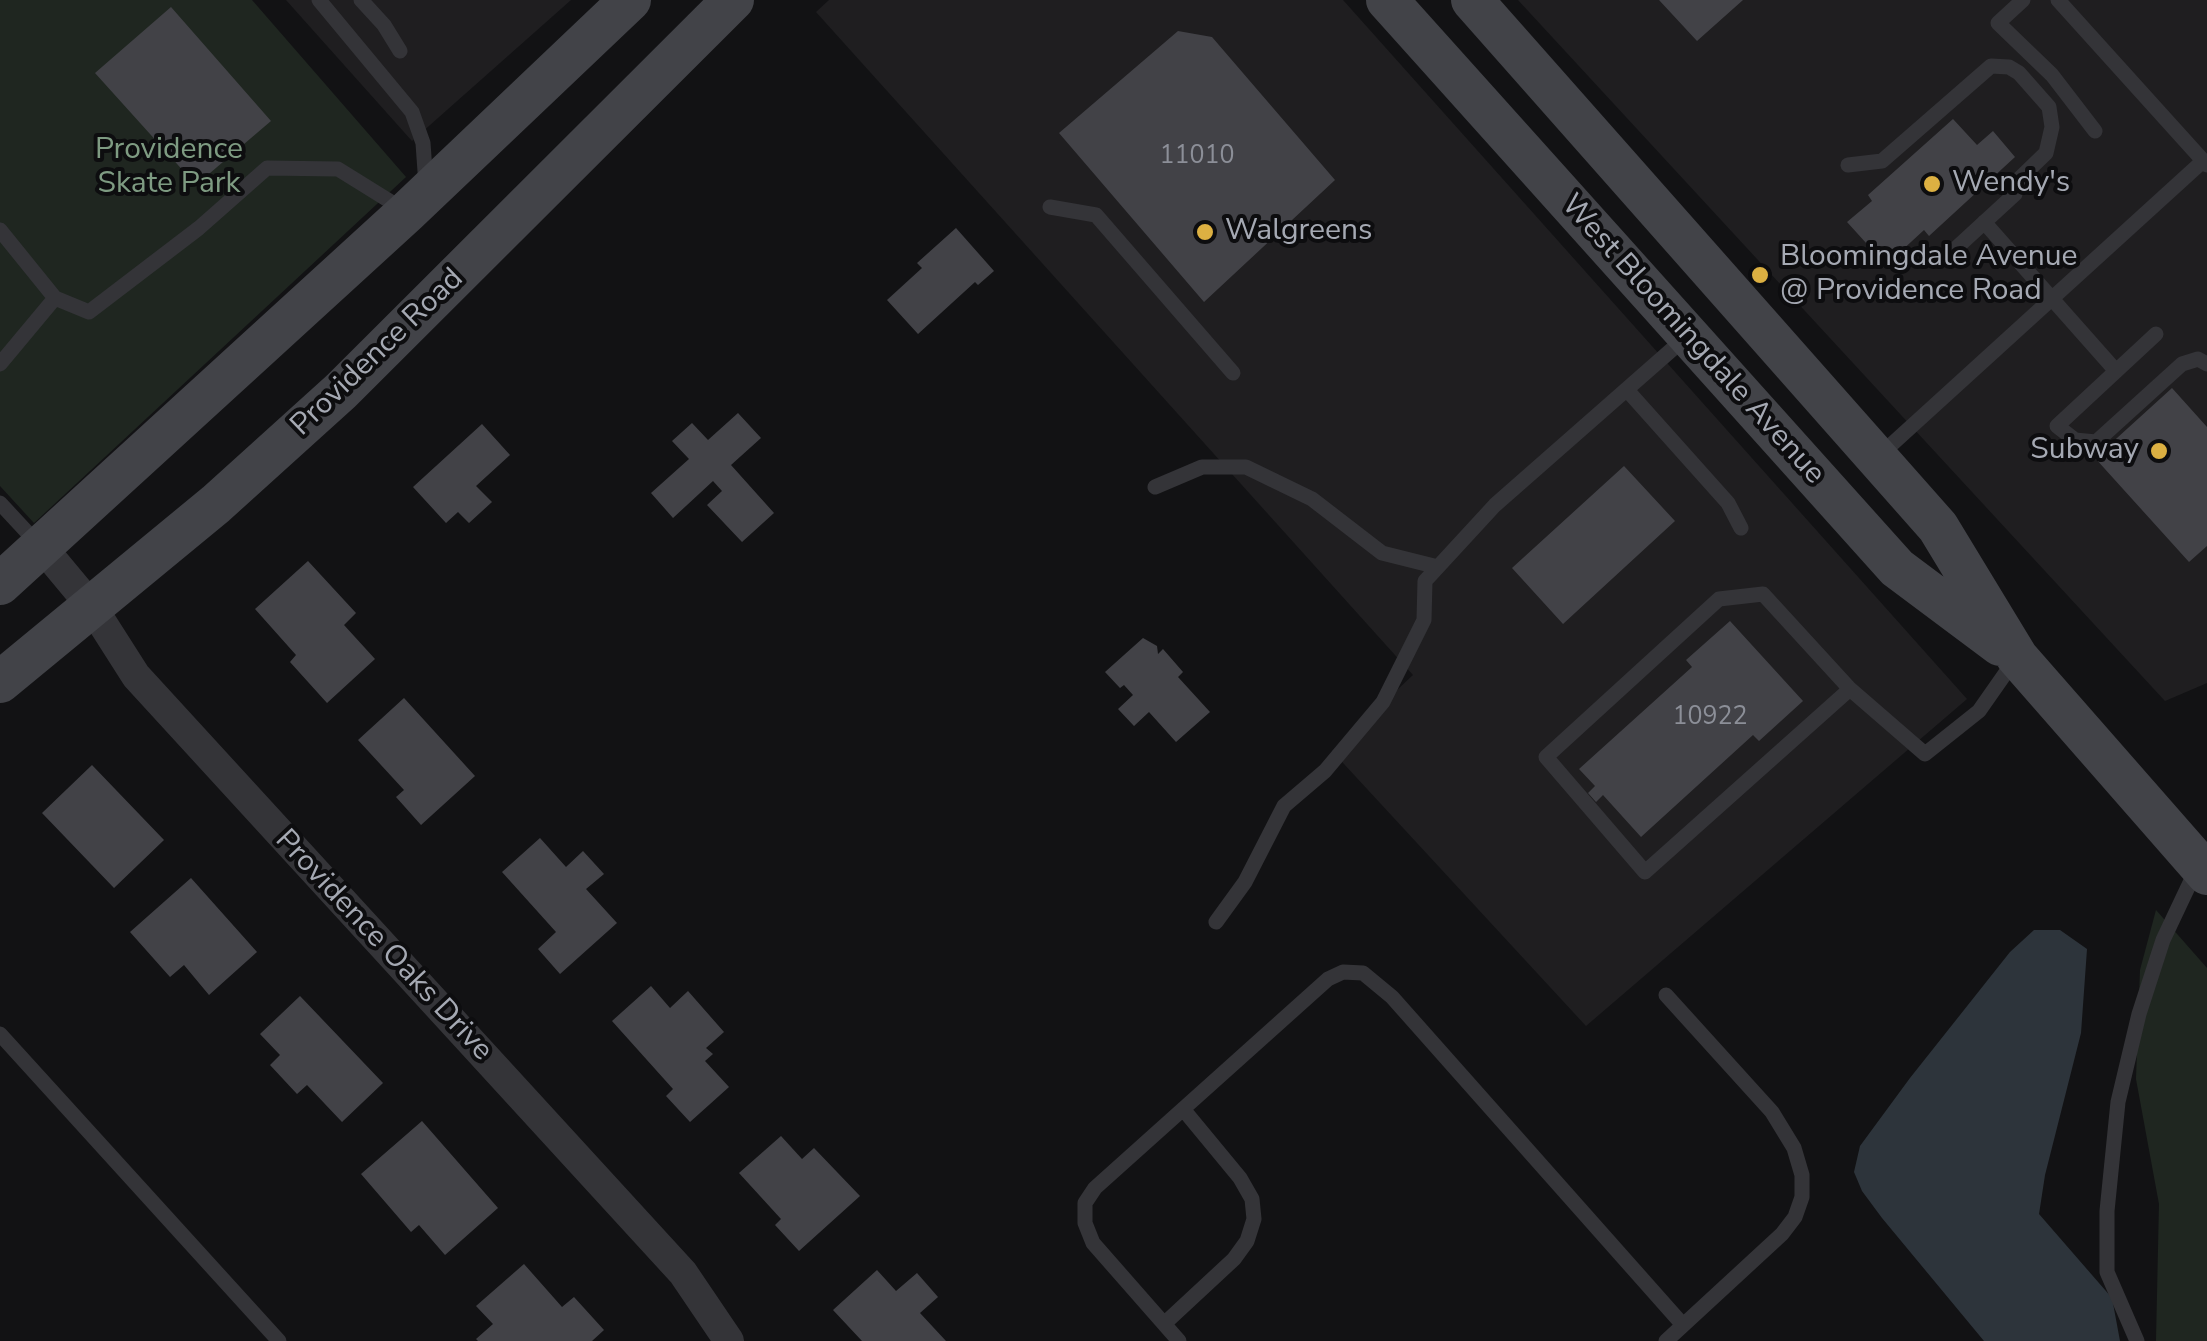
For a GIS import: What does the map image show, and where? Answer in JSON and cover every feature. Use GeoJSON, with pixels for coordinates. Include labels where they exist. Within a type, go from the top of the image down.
{"type":"FeatureCollection","features":[{"type":"Feature","properties":{"kind":"main road"},"geometry":{"type":"LineString","coordinates":[[0,584],[417,203],[630,0]]}},
{"type":"Feature","properties":{"kind":"main road","name":"Providence Road"},"geometry":{"type":"LineString","coordinates":[[0,682],[216,504],[342,391],[733,0]]}},
{"type":"Feature","properties":{"kind":"main road","name":"West Bloomingdale Avenue"},"geometry":{"type":"LineString","coordinates":[[1387,0],[1897,568],[2016,658]]}},
{"type":"Feature","properties":{"kind":"main road","name":"West Bloomingdale Avenue"},"geometry":{"type":"LineString","coordinates":[[1472,0],[1938,527],[2016,658],[2203,869]]}},
{"type":"Feature","properties":{"kind":"street","name":"Providence Oaks Drive"},"geometry":{"type":"LineString","coordinates":[[42,547],[92,608],[136,676],[683,1272],[730,1341]]}},
{"type":"Feature","properties":{"kind":"lane"},"geometry":{"type":"LineString","coordinates":[[0,230],[56,298],[89,312],[200,228],[266,168],[338,169],[417,203],[419,127],[412,112],[319,0]]}},
{"type":"Feature","properties":{"kind":"lane"},"geometry":{"type":"LineString","coordinates":[[361,0],[384,25],[400,51]]}},
{"type":"Feature","properties":{"kind":"lane"},"geometry":{"type":"LineString","coordinates":[[2023,0],[1998,23],[2052,75],[2095,131]]}},
{"type":"Feature","properties":{"kind":"lane"},"geometry":{"type":"LineString","coordinates":[[1877,458],[2205,163],[2058,0]]}},
{"type":"Feature","properties":{"kind":"lane"},"geometry":{"type":"LineString","coordinates":[[1848,164],[1882,162],[1991,66],[2009,67],[2049,107],[2052,127],[2046,153],[2017,181],[2015,194],[1953,251]]}},
{"type":"Feature","properties":{"kind":"lane"},"geometry":{"type":"LineString","coordinates":[[1050,207],[1096,215],[1233,372]]}},
{"type":"Feature","properties":{"kind":"lane"},"geometry":{"type":"LineString","coordinates":[[1984,222],[2116,371]]}},
{"type":"Feature","properties":{"kind":"lane"},"geometry":{"type":"LineString","coordinates":[[0,364],[56,298]]}},
{"type":"Feature","properties":{"kind":"lane"},"geometry":{"type":"LineString","coordinates":[[2156,334],[2057,426],[2075,440],[2096,442],[2182,364],[2198,359],[2207,364]]}},
{"type":"Feature","properties":{"kind":"lane"},"geometry":{"type":"LineString","coordinates":[[1216,922],[1245,882],[1284,806],[1325,770],[1383,702],[1424,620],[1425,580],[1494,505],[1688,336]]}},
{"type":"Feature","properties":{"kind":"lane"},"geometry":{"type":"LineString","coordinates":[[1626,390],[1728,503],[1741,528]]}},
{"type":"Feature","properties":{"kind":"lane"},"geometry":{"type":"LineString","coordinates":[[1155,487],[1202,467],[1246,467],[1312,499],[1382,553],[1438,567]]}},
{"type":"Feature","properties":{"kind":"lane"},"geometry":{"type":"LineString","coordinates":[[0,503],[42,547]]}},
{"type":"Feature","properties":{"kind":"lane"},"geometry":{"type":"LineString","coordinates":[[1850,689],[1645,872],[1546,757],[1719,599],[1764,594],[1850,689],[1925,754],[1978,711],[2016,658]]}},
{"type":"Feature","properties":{"kind":"lane"},"geometry":{"type":"LineString","coordinates":[[2137,1341],[2107,1272],[2107,1210],[2118,1102],[2139,1014],[2163,940],[2203,869]]}},
{"type":"Feature","properties":{"kind":"lane"},"geometry":{"type":"LineString","coordinates":[[1179,1341],[1094,1244],[1085,1223],[1085,1204],[1095,1188],[1328,979],[1344,972],[1362,973],[1392,996],[1683,1325]]}},
{"type":"Feature","properties":{"kind":"lane"},"geometry":{"type":"LineString","coordinates":[[1666,995],[1772,1112],[1794,1148],[1802,1175],[1802,1197],[1795,1217],[1782,1234],[1666,1341]]}},
{"type":"Feature","properties":{"kind":"lane"},"geometry":{"type":"LineString","coordinates":[[0,1034],[279,1341]]}},
{"type":"Feature","properties":{"kind":"lane"},"geometry":{"type":"LineString","coordinates":[[1164,1324],[1234,1259],[1247,1241],[1254,1219],[1252,1199],[1240,1178],[1183,1109]]}},
{"type":"Feature","properties":{"kind":"shaded area"},"geometry":{"type":"Polygon","coordinates":[[[286,0],[571,0],[412,141],[286,0]]]}},
{"type":"Feature","properties":{"kind":"shaded area"},"geometry":{"type":"Polygon","coordinates":[[[829,0],[1343,0],[1967,699],[1586,1026],[1332,751],[1413,675],[816,12],[829,0]]]}},
{"type":"Feature","properties":{"kind":"shaded area"},"geometry":{"type":"Polygon","coordinates":[[[1518,0],[2207,0],[2207,683],[2165,701],[1518,0]]]}},
{"type":"Feature","properties":{"kind":"shaded area"},"geometry":{"type":"Polygon","coordinates":[[[2034,930],[2060,930],[2087,949],[2081,1033],[2039,1214],[2112,1298],[2120,1341],[1984,1341],[1882,1218],[1862,1191],[1854,1172],[1860,1146],[1910,1078],[2010,952],[2034,930]]]}},
{"type":"Feature","properties":{"kind":"green space","name":"Providence Skate Park"},"geometry":{"type":"Polygon","coordinates":[[[0,0],[252,0],[406,177],[34,523],[0,486],[0,0]]]}},
{"type":"Feature","properties":{"kind":"green space"},"geometry":{"type":"Polygon","coordinates":[[[2156,910],[2207,968],[2207,1341],[2156,1341],[2159,1204],[2136,1079],[2140,970],[2156,910]]]}},
{"type":"Feature","properties":{"kind":"building"},"geometry":{"type":"Polygon","coordinates":[[[1659,0],[1743,0],[1697,41],[1659,0]]]}},
{"type":"Feature","properties":{"kind":"building"},"geometry":{"type":"Polygon","coordinates":[[[171,7],[271,121],[196,185],[95,73],[171,7]]]}},
{"type":"Feature","properties":{"kind":"building","name":"Walgreens"},"geometry":{"type":"Polygon","coordinates":[[[1178,31],[1212,37],[1335,180],[1204,302],[1059,133],[1178,31]]]}},
{"type":"Feature","properties":{"kind":"building"},"geometry":{"type":"Polygon","coordinates":[[[1953,119],[1977,145],[1993,131],[2015,157],[1929,236],[1924,230],[1886,265],[1847,222],[1872,201],[1868,195],[1953,119]]]}},
{"type":"Feature","properties":{"kind":"building"},"geometry":{"type":"Polygon","coordinates":[[[956,228],[994,271],[978,285],[975,282],[918,334],[887,300],[922,268],[917,263],[956,228]]]}},
{"type":"Feature","properties":{"kind":"building"},"geometry":{"type":"Polygon","coordinates":[[[2172,388],[2207,427],[2207,546],[2189,562],[2095,458],[2172,388]]]}},
{"type":"Feature","properties":{"kind":"building"},"geometry":{"type":"Polygon","coordinates":[[[738,413],[761,438],[731,465],[774,513],[742,542],[707,505],[722,491],[713,481],[673,518],[651,493],[689,459],[672,441],[692,423],[708,440],[738,413]]]}},
{"type":"Feature","properties":{"kind":"building"},"geometry":{"type":"Polygon","coordinates":[[[482,424],[510,455],[476,486],[492,502],[469,523],[458,512],[446,523],[413,487],[482,424]]]}},
{"type":"Feature","properties":{"kind":"building"},"geometry":{"type":"Polygon","coordinates":[[[1624,466],[1675,521],[1563,624],[1512,568],[1624,466]]]}},
{"type":"Feature","properties":{"kind":"building"},"geometry":{"type":"Polygon","coordinates":[[[308,561],[356,613],[344,625],[375,659],[327,703],[290,662],[296,655],[255,609],[308,561]]]}},
{"type":"Feature","properties":{"kind":"building"},"geometry":{"type":"Polygon","coordinates":[[[1730,621],[1803,701],[1759,741],[1753,735],[1641,837],[1603,795],[1596,802],[1588,793],[1595,786],[1579,769],[1692,667],[1686,660],[1730,621]]]}},
{"type":"Feature","properties":{"kind":"building"},"geometry":{"type":"Polygon","coordinates":[[[1143,638],[1157,646],[1158,654],[1163,649],[1183,672],[1178,677],[1210,712],[1176,742],[1149,712],[1134,726],[1118,709],[1133,695],[1105,672],[1143,638]]]}},
{"type":"Feature","properties":{"kind":"building"},"geometry":{"type":"Polygon","coordinates":[[[404,698],[475,776],[421,825],[396,797],[404,790],[358,740],[404,698]]]}},
{"type":"Feature","properties":{"kind":"building"},"geometry":{"type":"Polygon","coordinates":[[[92,765],[164,840],[114,888],[42,813],[92,765]]]}},
{"type":"Feature","properties":{"kind":"building"},"geometry":{"type":"Polygon","coordinates":[[[540,838],[566,867],[583,851],[604,874],[586,889],[617,923],[560,974],[538,949],[556,932],[502,872],[540,838]]]}},
{"type":"Feature","properties":{"kind":"building"},"geometry":{"type":"Polygon","coordinates":[[[191,878],[257,952],[209,995],[184,965],[170,977],[130,932],[191,878]]]}},
{"type":"Feature","properties":{"kind":"building"},"geometry":{"type":"Polygon","coordinates":[[[651,986],[670,1008],[688,991],[724,1032],[706,1048],[713,1054],[705,1061],[729,1087],[690,1122],[666,1096],[673,1089],[612,1021],[651,986]]]}},
{"type":"Feature","properties":{"kind":"building"},"geometry":{"type":"Polygon","coordinates":[[[300,996],[383,1083],[342,1122],[307,1085],[297,1094],[270,1065],[280,1055],[260,1034],[300,996]]]}},
{"type":"Feature","properties":{"kind":"building"},"geometry":{"type":"Polygon","coordinates":[[[422,1121],[498,1208],[445,1255],[419,1225],[411,1232],[361,1174],[422,1121]]]}},
{"type":"Feature","properties":{"kind":"building"},"geometry":{"type":"Polygon","coordinates":[[[781,1136],[802,1159],[814,1148],[860,1196],[799,1251],[775,1225],[781,1219],[739,1173],[781,1136]]]}},
{"type":"Feature","properties":{"kind":"building"},"geometry":{"type":"Polygon","coordinates":[[[524,1264],[562,1307],[574,1297],[604,1330],[592,1341],[478,1341],[493,1324],[476,1306],[524,1264]]]}},
{"type":"Feature","properties":{"kind":"building"},"geometry":{"type":"Polygon","coordinates":[[[877,1270],[896,1291],[917,1273],[938,1297],[920,1313],[946,1341],[862,1341],[833,1310],[877,1270]]]}},
{"type":"Feature","properties":{"kind":"place","name":"Wendy's"},"geometry":{"type":"Point","coordinates":[1932,184]}},
{"type":"Feature","properties":{"kind":"place","name":"Walgreens"},"geometry":{"type":"Point","coordinates":[1205,232]}},
{"type":"Feature","properties":{"kind":"place","name":"Bloomingdale Avenue @ Providence Road"},"geometry":{"type":"Point","coordinates":[1760,275]}},
{"type":"Feature","properties":{"kind":"place","name":"Subway"},"geometry":{"type":"Point","coordinates":[2159,451]}}]}
